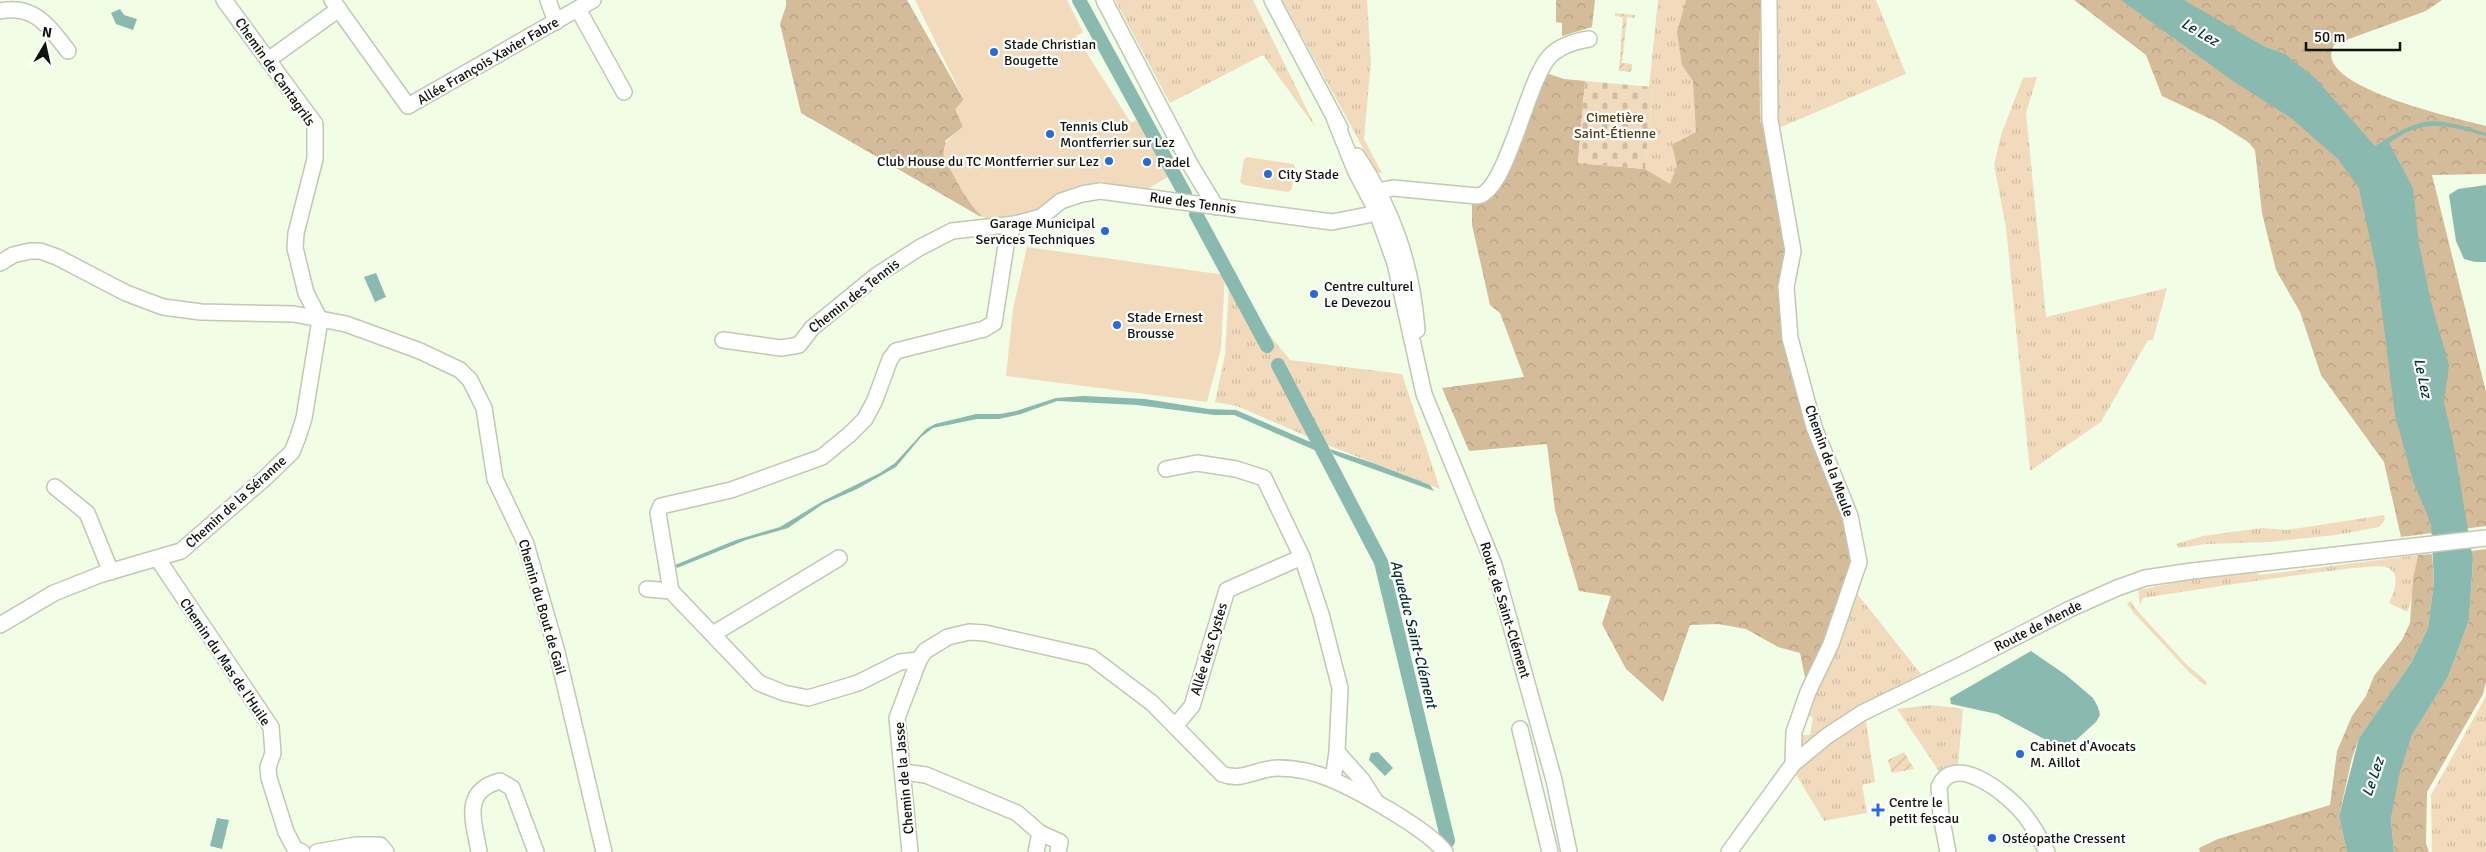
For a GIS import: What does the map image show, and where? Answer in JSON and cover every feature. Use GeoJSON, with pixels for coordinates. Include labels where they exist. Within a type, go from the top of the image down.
{"type":"FeatureCollection","features":[{"type":"Feature","properties":{"kind":"street","name":"Chemin de Cantagrils"},"geometry":{"type":"LineString","coordinates":[[224,0],[316,127],[315,159],[296,233],[295,248],[306,293],[320,320]]}},
{"type":"Feature","properties":{"kind":"street"},"geometry":{"type":"LineString","coordinates":[[548,0],[556,22]]}},
{"type":"Feature","properties":{"kind":"street","name":"Allée François Xavier Fabre"},"geometry":{"type":"LineString","coordinates":[[336,4],[408,106],[593,0]]}},
{"type":"Feature","properties":{"kind":"street"},"geometry":{"type":"LineString","coordinates":[[1104,0],[1191,166],[1216,207]]}},
{"type":"Feature","properties":{"kind":"street"},"geometry":{"type":"LineString","coordinates":[[1272,0],[1335,120]]}},
{"type":"Feature","properties":{"kind":"street","name":"Chemin de la Meule"},"geometry":{"type":"LineString","coordinates":[[1769,0],[1770,120],[1793,250],[1786,287],[1790,338],[1814,427],[1850,516],[1859,562],[1831,644],[1808,692],[1794,732],[1792,764]]}},
{"type":"Feature","properties":{"kind":"street"},"geometry":{"type":"LineString","coordinates":[[268,60],[336,4]]}},
{"type":"Feature","properties":{"kind":"street"},"geometry":{"type":"LineString","coordinates":[[0,11],[13,8],[32,14],[45,22],[68,51]]}},
{"type":"Feature","properties":{"kind":"street"},"geometry":{"type":"LineString","coordinates":[[578,9],[624,92]]}},
{"type":"Feature","properties":{"kind":"street"},"geometry":{"type":"LineString","coordinates":[[1376,210],[1384,189],[1400,187],[1477,196],[1486,193],[1494,184],[1502,167],[1547,60],[1565,46],[1589,39]]}},
{"type":"Feature","properties":{"kind":"street","name":"Route de Saint-Clément"},"geometry":{"type":"LineString","coordinates":[[1335,120],[1381,193],[1407,262],[1416,310],[1420,374]]}},
{"type":"Feature","properties":{"kind":"street","name":"Route de Saint-Clément"},"geometry":{"type":"LineString","coordinates":[[1335,120],[1355,170],[1376,210],[1396,263],[1424,394],[1433,422],[1476,517],[1494,565],[1554,780],[1570,852]]}},
{"type":"Feature","properties":{"kind":"street","name":"Rue des Tennis"},"geometry":{"type":"LineString","coordinates":[[1015,224],[1042,217],[1061,201],[1100,191],[1332,222],[1368,214],[1376,210]]}},
{"type":"Feature","properties":{"kind":"street"},"geometry":{"type":"LineString","coordinates":[[1015,224],[1007,239],[994,323],[984,329],[896,351],[890,359],[875,400],[865,419],[822,457],[731,490],[661,506],[658,513],[671,591],[759,684],[784,693],[808,698],[858,683],[900,662],[919,660],[933,644],[948,637],[969,632],[986,633],[1091,658],[1114,673],[1152,703],[1176,725],[1215,768],[1229,776],[1246,776],[1276,768],[1304,771],[1333,780],[1438,843],[1445,852]]}},
{"type":"Feature","properties":{"kind":"street","name":"Chemin des Tennis"},"geometry":{"type":"LineString","coordinates":[[723,340],[780,348],[798,345],[812,328],[877,275],[919,248],[952,231],[1015,224]]}},
{"type":"Feature","properties":{"kind":"street","name":"Chemin du Bout de Gail"},"geometry":{"type":"LineString","coordinates":[[0,263],[13,254],[40,251],[57,257],[126,293],[163,307],[225,314],[294,314],[353,327],[460,370],[478,393],[484,408],[495,479],[526,544],[554,643],[604,852]]}},
{"type":"Feature","properties":{"kind":"street","name":"Chemin de la Séranne"},"geometry":{"type":"LineString","coordinates":[[0,625],[54,593],[111,572],[181,551],[264,479],[292,452],[304,418],[320,320]]}},
{"type":"Feature","properties":{"kind":"street"},"geometry":{"type":"LineString","coordinates":[[1166,469],[1197,463],[1236,469],[1264,478],[1302,557],[1321,614],[1340,688],[1337,752],[1333,780]]}},
{"type":"Feature","properties":{"kind":"street"},"geometry":{"type":"LineString","coordinates":[[55,487],[87,513],[111,572]]}},
{"type":"Feature","properties":{"kind":"street","name":"Route de Mende"},"geometry":{"type":"LineString","coordinates":[[1729,852],[1792,764],[1826,736],[1862,713],[2070,609],[2145,578],[2486,538]]}},
{"type":"Feature","properties":{"kind":"street","name":"Allée des Cystes"},"geometry":{"type":"LineString","coordinates":[[1176,725],[1192,706],[1227,590],[1302,557]]}},
{"type":"Feature","properties":{"kind":"street","name":"Chemin du Mas de l'Huile"},"geometry":{"type":"LineString","coordinates":[[157,558],[271,727],[273,753],[268,767],[269,778],[286,832],[295,849],[302,852]]}},
{"type":"Feature","properties":{"kind":"street"},"geometry":{"type":"LineString","coordinates":[[713,634],[839,558]]}},
{"type":"Feature","properties":{"kind":"street"},"geometry":{"type":"LineString","coordinates":[[647,589],[671,591]]}},
{"type":"Feature","properties":{"kind":"street","name":"Chemin de la Jasse"},"geometry":{"type":"LineString","coordinates":[[910,852],[897,718],[919,660]]}},
{"type":"Feature","properties":{"kind":"street"},"geometry":{"type":"LineString","coordinates":[[1520,729],[1550,852]]}},
{"type":"Feature","properties":{"kind":"street"},"geometry":{"type":"LineString","coordinates":[[1337,752],[1362,780],[1377,805]]}},
{"type":"Feature","properties":{"kind":"street"},"geometry":{"type":"LineString","coordinates":[[903,772],[926,775],[1017,813],[1040,832],[1060,842],[1058,852]]}},
{"type":"Feature","properties":{"kind":"street"},"geometry":{"type":"LineString","coordinates":[[1948,852],[1941,816],[1939,787],[1949,775],[1960,772],[1985,783],[2008,797],[2023,813],[2047,852]]}},
{"type":"Feature","properties":{"kind":"street"},"geometry":{"type":"LineString","coordinates":[[479,852],[472,804],[478,794],[488,784],[500,781],[512,788],[536,852]]}},
{"type":"Feature","properties":{"kind":"street"},"geometry":{"type":"LineString","coordinates":[[1036,852],[1040,832]]}},
{"type":"Feature","properties":{"kind":"street"},"geometry":{"type":"LineString","coordinates":[[317,852],[356,845],[380,845],[386,852]]}},
{"type":"Feature","properties":{"kind":"green space"},"geometry":{"type":"Polygon","coordinates":[[[786,0],[907,0],[964,100],[956,109],[963,127],[945,141],[975,209],[982,215],[981,217],[801,113],[780,24],[786,0]]]}},
{"type":"Feature","properties":{"kind":"green space","name":"Tennis Club Montferrier sur Lez"},"geometry":{"type":"Polygon","coordinates":[[[915,0],[1067,0],[1083,32],[1076,36],[1131,123],[1136,120],[1171,175],[1146,190],[1107,185],[1102,181],[1099,184],[1075,187],[1063,192],[1018,219],[996,223],[986,219],[973,207],[944,159],[944,148],[948,140],[963,127],[955,109],[964,100],[915,0]]]}},
{"type":"Feature","properties":{"kind":"green space"},"geometry":{"type":"Polygon","coordinates":[[[1115,0],[1253,0],[1316,128],[1263,55],[1170,103],[1115,0]]]}},
{"type":"Feature","properties":{"kind":"green space"},"geometry":{"type":"Polygon","coordinates":[[[1282,0],[1367,0],[1371,62],[1364,139],[1382,173],[1376,172],[1282,0]]]}},
{"type":"Feature","properties":{"kind":"green space"},"geometry":{"type":"Polygon","coordinates":[[[1556,0],[1595,0],[1592,27],[1562,36],[1562,23],[1556,22],[1556,0]]]}},
{"type":"Feature","properties":{"kind":"green space"},"geometry":{"type":"Polygon","coordinates":[[[1658,0],[1765,0],[1770,156],[1670,185],[1645,169],[1653,88],[1649,87],[1658,0]]]}},
{"type":"Feature","properties":{"kind":"green space"},"geometry":{"type":"Polygon","coordinates":[[[1686,0],[1761,0],[1759,48],[1760,122],[1772,136],[1793,251],[1790,338],[1859,562],[1808,692],[1800,653],[1778,647],[1746,629],[1718,624],[1690,625],[1663,702],[1626,669],[1602,624],[1611,596],[1579,591],[1555,510],[1547,444],[1469,451],[1442,388],[1524,377],[1500,313],[1490,305],[1472,225],[1472,201],[1485,203],[1507,172],[1546,73],[1564,79],[1585,81],[1578,163],[1645,169],[1670,184],[1677,166],[1672,145],[1696,132],[1693,81],[1682,65],[1677,32],[1686,0]]]}},
{"type":"Feature","properties":{"kind":"green space"},"geometry":{"type":"Polygon","coordinates":[[[1772,0],[1876,0],[1906,74],[1781,127],[1777,127],[1772,0]]]}},
{"type":"Feature","properties":{"kind":"green space"},"geometry":{"type":"Polygon","coordinates":[[[2074,0],[2442,0],[2426,11],[2335,44],[2332,59],[2342,74],[2363,87],[2419,108],[2486,126],[2486,174],[2432,175],[2486,392],[2486,526],[2401,537],[2384,462],[2321,375],[2300,312],[2276,270],[2262,213],[2255,150],[2248,142],[2215,121],[2162,96],[2146,55],[2074,0]]]}},
{"type":"Feature","properties":{"kind":"green space"},"geometry":{"type":"Polygon","coordinates":[[[1615,13],[1635,15],[1635,18],[1627,17],[1622,63],[1632,64],[1631,72],[1619,71],[1623,17],[1615,16],[1615,13]]]}},
{"type":"Feature","properties":{"kind":"green space"},"geometry":{"type":"Polygon","coordinates":[[[2037,77],[2026,113],[2046,317],[2167,288],[2153,340],[2148,340],[2101,422],[2030,471],[2006,227],[1994,165],[2001,135],[2023,78],[2037,77]]]}},
{"type":"Feature","properties":{"kind":"green space","name":"Cimetière Saint-Étienne"},"geometry":{"type":"Polygon","coordinates":[[[1585,81],[1653,87],[1645,169],[1578,163],[1585,81]]]}},
{"type":"Feature","properties":{"kind":"green space","name":"City Stade"},"geometry":{"type":"Polygon","coordinates":[[[1247,157],[1293,164],[1295,166],[1292,189],[1288,192],[1244,185],[1240,182],[1244,159],[1247,157]]]}},
{"type":"Feature","properties":{"kind":"green space","name":"Stade Ernest Brousse"},"geometry":{"type":"Polygon","coordinates":[[[1027,247],[1225,275],[1221,349],[1207,402],[1006,376],[1013,309],[1027,247]]]}},
{"type":"Feature","properties":{"kind":"green space"},"geometry":{"type":"Polygon","coordinates":[[[1229,285],[1290,360],[1402,374],[1440,489],[1322,443],[1237,406],[1215,402],[1225,354],[1229,285]]]}},
{"type":"Feature","properties":{"kind":"green space"},"geometry":{"type":"Polygon","coordinates":[[[2384,515],[2385,520],[2379,527],[2336,535],[2269,542],[2206,544],[2179,548],[2176,544],[2203,536],[2262,528],[2287,530],[2384,515]]]}},
{"type":"Feature","properties":{"kind":"green space"},"geometry":{"type":"Polygon","coordinates":[[[2486,549],[2486,682],[2483,694],[2427,792],[2426,843],[2429,852],[2394,852],[2391,819],[2398,778],[2412,735],[2448,677],[2469,620],[2473,560],[2471,551],[2486,549]]]}},
{"type":"Feature","properties":{"kind":"green space"},"geometry":{"type":"Polygon","coordinates":[[[2432,554],[2434,582],[2428,628],[2411,663],[2359,738],[2352,758],[2339,816],[2347,852],[2200,852],[2199,848],[2218,839],[2330,805],[2337,751],[2352,716],[2366,696],[2374,676],[2402,640],[2410,623],[2413,579],[2418,555],[2432,554]]]}},
{"type":"Feature","properties":{"kind":"green space"},"geometry":{"type":"Polygon","coordinates":[[[2418,555],[2413,591],[2407,612],[2389,603],[2395,583],[2394,573],[2381,566],[2306,574],[2143,598],[2140,605],[2138,590],[2202,577],[2255,572],[2260,575],[2418,555]]]}},
{"type":"Feature","properties":{"kind":"green space"},"geometry":{"type":"Polygon","coordinates":[[[1855,591],[1921,674],[1859,708],[1794,754],[1798,735],[1810,735],[1813,717],[1804,714],[1855,591]]]}},
{"type":"Feature","properties":{"kind":"green space"},"geometry":{"type":"Polygon","coordinates":[[[2131,601],[2134,607],[2186,664],[2207,682],[2206,686],[2190,673],[2134,613],[2127,604],[2131,601]]]}},
{"type":"Feature","properties":{"kind":"green space"},"geometry":{"type":"Polygon","coordinates":[[[2486,696],[2486,852],[2432,852],[2431,795],[2486,696]]]}},
{"type":"Feature","properties":{"kind":"green space"},"geometry":{"type":"Polygon","coordinates":[[[1931,705],[1963,709],[1958,766],[1941,774],[1897,709],[1931,705]]]}},
{"type":"Feature","properties":{"kind":"green space"},"geometry":{"type":"Polygon","coordinates":[[[1866,721],[1875,782],[1862,785],[1867,813],[1824,821],[1794,771],[1829,743],[1866,721]]]}},
{"type":"Feature","properties":{"kind":"green space"},"geometry":{"type":"Polygon","coordinates":[[[1904,752],[1914,769],[1892,773],[1888,760],[1904,752]]]}},
{"type":"Feature","properties":{"kind":"water","name":"Le Lez"},"geometry":{"type":"Polygon","coordinates":[[[2121,0],[2184,0],[2265,47],[2285,54],[2315,78],[2375,146],[2405,128],[2428,122],[2440,121],[2486,133],[2486,136],[2447,127],[2425,127],[2413,130],[2389,143],[2413,188],[2419,244],[2432,306],[2449,365],[2444,402],[2453,441],[2473,560],[2469,620],[2448,677],[2412,735],[2399,776],[2391,819],[2394,852],[2347,852],[2339,816],[2359,738],[2411,663],[2428,628],[2434,582],[2431,524],[2413,481],[2395,415],[2377,272],[2359,188],[2338,159],[2291,118],[2233,81],[2121,0]]]}},
{"type":"Feature","properties":{"kind":"water"},"geometry":{"type":"Polygon","coordinates":[[[120,9],[124,15],[137,19],[133,30],[116,24],[111,13],[120,9]]]}},
{"type":"Feature","properties":{"kind":"water"},"geometry":{"type":"Polygon","coordinates":[[[2486,185],[2486,262],[2475,262],[2464,259],[2456,241],[2449,195],[2458,189],[2486,185]]]}},
{"type":"Feature","properties":{"kind":"water"},"geometry":{"type":"Polygon","coordinates":[[[376,273],[386,297],[375,302],[364,277],[376,273]]]}},
{"type":"Feature","properties":{"kind":"water"},"geometry":{"type":"Polygon","coordinates":[[[1084,396],[1145,399],[1209,409],[1236,410],[1315,444],[1319,452],[1234,415],[1214,415],[1137,405],[1057,401],[1021,414],[999,419],[977,419],[933,428],[921,437],[896,467],[857,489],[823,504],[788,528],[746,540],[677,568],[675,565],[736,540],[780,527],[823,501],[880,473],[895,463],[926,429],[935,424],[976,414],[1000,414],[1016,411],[1056,398],[1084,396]]]}},
{"type":"Feature","properties":{"kind":"water"},"geometry":{"type":"Polygon","coordinates":[[[1330,449],[1430,485],[1434,491],[1340,457],[1333,454],[1330,449]]]}},
{"type":"Feature","properties":{"kind":"water"},"geometry":{"type":"Polygon","coordinates":[[[2031,651],[2066,675],[2093,698],[2098,707],[2100,715],[2096,722],[2065,750],[1997,714],[1951,704],[1950,698],[2031,651]]]}},
{"type":"Feature","properties":{"kind":"water"},"geometry":{"type":"Polygon","coordinates":[[[1378,752],[1393,768],[1385,776],[1369,760],[1371,753],[1378,752]]]}},
{"type":"Feature","properties":{"kind":"water"},"geometry":{"type":"Polygon","coordinates":[[[217,818],[229,820],[222,849],[210,846],[217,818]]]}},
{"type":"Feature","properties":{"kind":"waterway","name":"Aqueduc Saint-Clément"},"geometry":{"type":"LineString","coordinates":[[1079,0],[1185,194]]}},
{"type":"Feature","properties":{"kind":"waterway","name":"Aqueduc Saint-Clément"},"geometry":{"type":"LineString","coordinates":[[1196,214],[1267,346]]}},
{"type":"Feature","properties":{"kind":"waterway","name":"Aqueduc Saint-Clément"},"geometry":{"type":"LineString","coordinates":[[1278,365],[1381,562],[1448,841]]}},
{"type":"Feature","properties":{"kind":"place","name":"Stade Christian Bougette"},"geometry":{"type":"Point","coordinates":[994,52]}},
{"type":"Feature","properties":{"kind":"place","name":"Tennis Club Montferrier sur Lez"},"geometry":{"type":"Point","coordinates":[1050,134]}},
{"type":"Feature","properties":{"kind":"place","name":"Club House du TC Montferrier sur Lez"},"geometry":{"type":"Point","coordinates":[1109,161]}},
{"type":"Feature","properties":{"kind":"place","name":"Padel"},"geometry":{"type":"Point","coordinates":[1147,162]}},
{"type":"Feature","properties":{"kind":"place","name":"City Stade"},"geometry":{"type":"Point","coordinates":[1268,174]}},
{"type":"Feature","properties":{"kind":"place","name":"Garage Municipal Services Techniques"},"geometry":{"type":"Point","coordinates":[1105,231]}},
{"type":"Feature","properties":{"kind":"place","name":"Centre culturel Le Devezou"},"geometry":{"type":"Point","coordinates":[1314,294]}},
{"type":"Feature","properties":{"kind":"place","name":"Stade Ernest Brousse"},"geometry":{"type":"Point","coordinates":[1117,325]}},
{"type":"Feature","properties":{"kind":"place","name":"Cabinet d'Avocats M. Aillot"},"geometry":{"type":"Point","coordinates":[2020,754]}},
{"type":"Feature","properties":{"kind":"place","name":"Centre le petit fescau"},"geometry":{"type":"Point","coordinates":[1878,810]}},
{"type":"Feature","properties":{"kind":"place","name":"Ostéopathe Cressent"},"geometry":{"type":"Point","coordinates":[1992,838]}}]}
